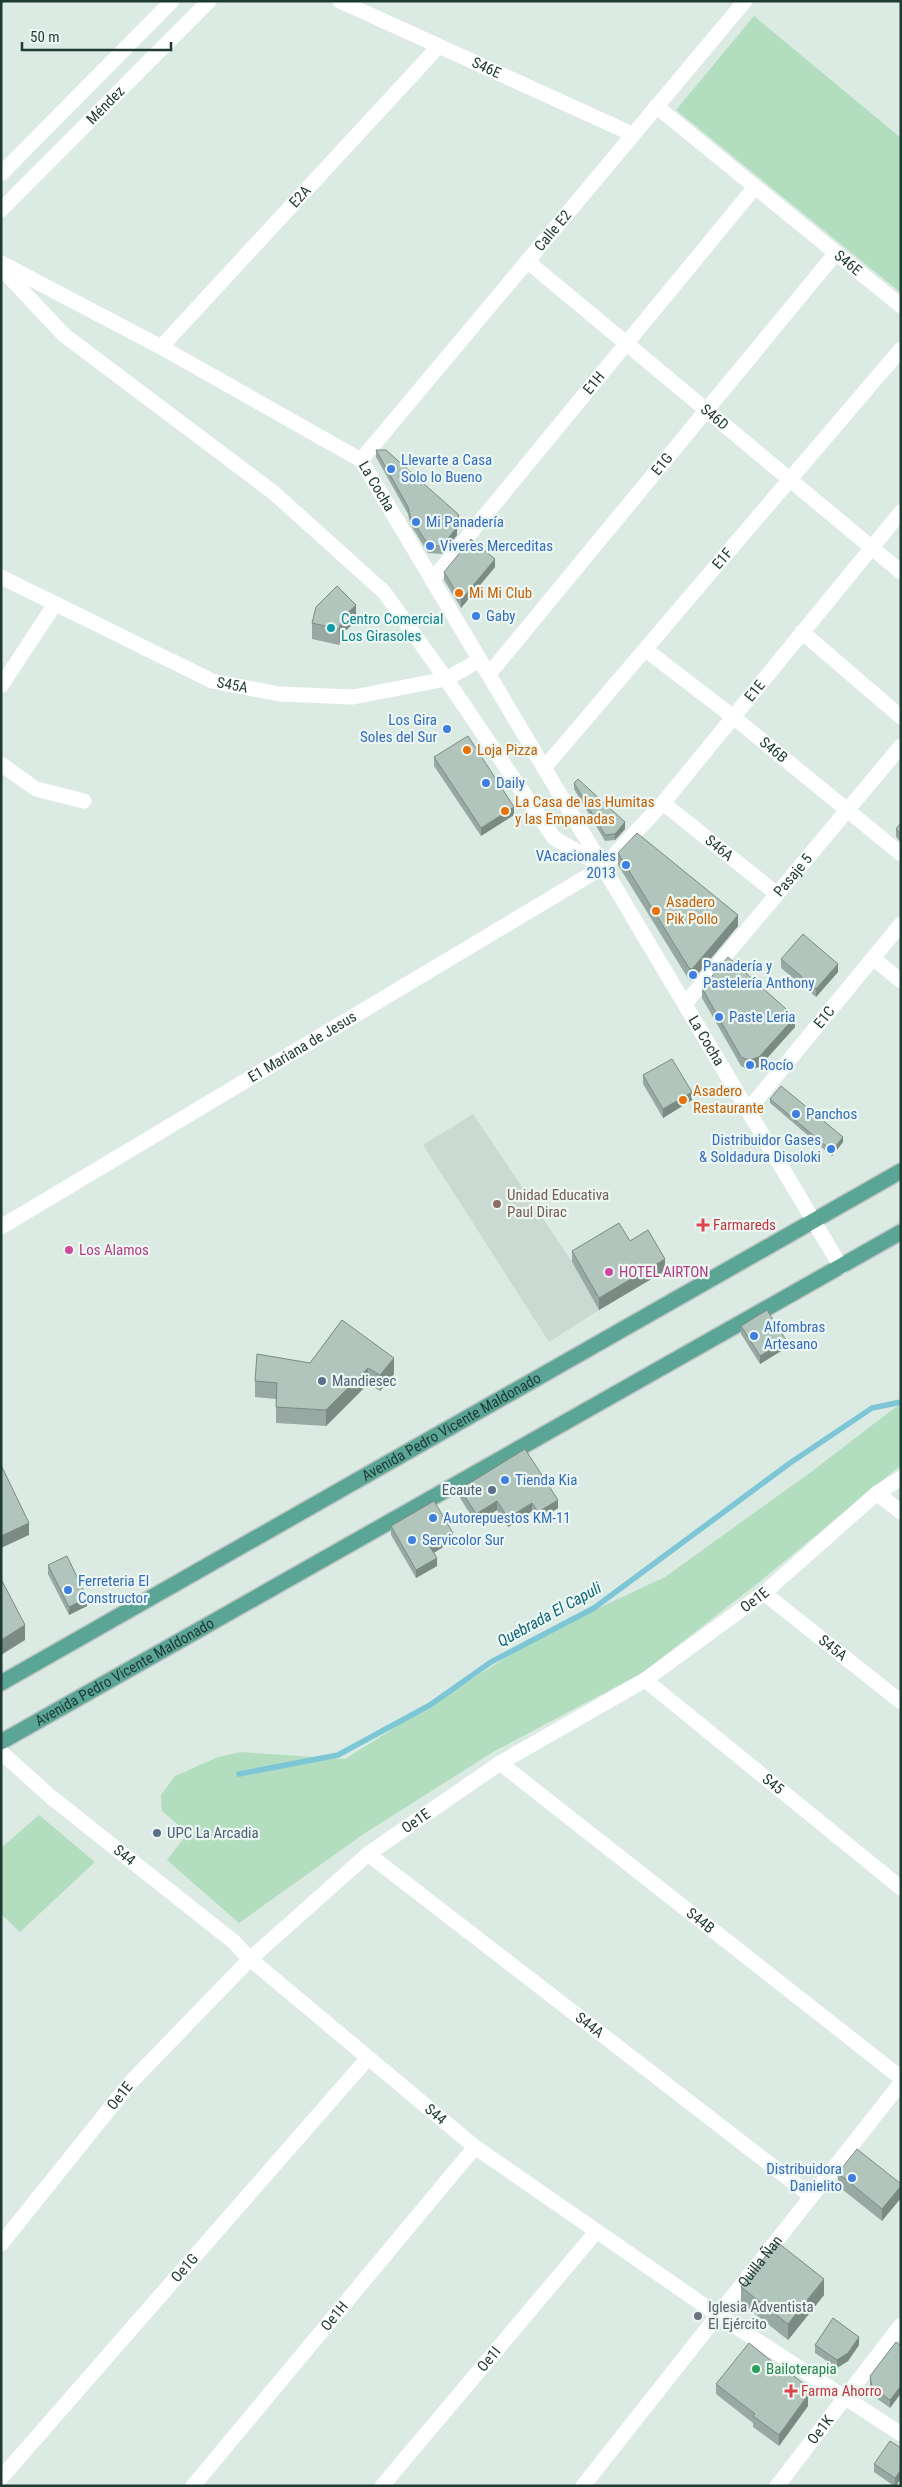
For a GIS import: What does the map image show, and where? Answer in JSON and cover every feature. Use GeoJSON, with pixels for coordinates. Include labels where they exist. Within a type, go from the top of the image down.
{"type":"FeatureCollection","features":[{"type":"Feature","properties":{"kind":"main road","name":"Avenida Pedro Vicente Maldonado"},"geometry":{"type":"LineString","coordinates":[[1,1683],[901,1171]]}},
{"type":"Feature","properties":{"kind":"main road","name":"Avenida Pedro Vicente Maldonado"},"geometry":{"type":"LineString","coordinates":[[1,1742],[901,1232]]}},
{"type":"Feature","properties":{"kind":"street","name":"Méndez"},"geometry":{"type":"LineString","coordinates":[[1,174],[172,1]]}},
{"type":"Feature","properties":{"kind":"street","name":"Méndez"},"geometry":{"type":"LineString","coordinates":[[1,210],[209,1]]}},
{"type":"Feature","properties":{"kind":"street","name":"S46E"},"geometry":{"type":"LineString","coordinates":[[340,1],[632,134]]}},
{"type":"Feature","properties":{"kind":"street","name":"Calle E2"},"geometry":{"type":"LineString","coordinates":[[361,460],[745,1]]}},
{"type":"Feature","properties":{"kind":"street","name":"E2A"},"geometry":{"type":"LineString","coordinates":[[161,347],[439,46]]}},
{"type":"Feature","properties":{"kind":"street","name":"S46E"},"geometry":{"type":"LineString","coordinates":[[656,106],[901,306]]}},
{"type":"Feature","properties":{"kind":"street","name":"E1H"},"geometry":{"type":"LineString","coordinates":[[432,580],[756,187]]}},
{"type":"Feature","properties":{"kind":"street","name":"E1G"},"geometry":{"type":"LineString","coordinates":[[489,674],[836,253]]}},
{"type":"Feature","properties":{"kind":"street","name":"S46D"},"geometry":{"type":"LineString","coordinates":[[527,261],[901,572]]}},
{"type":"Feature","properties":{"kind":"street","name":"La Cocha"},"geometry":{"type":"LineString","coordinates":[[1,262],[161,347],[361,460],[841,1267]]}},
{"type":"Feature","properties":{"kind":"street","name":"La Cocha"},"geometry":{"type":"LineString","coordinates":[[1,268],[64,335],[274,493],[384,592],[446,679],[554,838],[603,867]]}},
{"type":"Feature","properties":{"kind":"street","name":"E1F"},"geometry":{"type":"LineString","coordinates":[[544,768],[901,349]]}},
{"type":"Feature","properties":{"kind":"street","name":"E1E"},"geometry":{"type":"LineString","coordinates":[[603,867],[663,802],[901,512]]}},
{"type":"Feature","properties":{"kind":"street","name":"S45A"},"geometry":{"type":"LineString","coordinates":[[1,577],[212,681],[279,694],[353,697],[446,679],[480,660]]}},
{"type":"Feature","properties":{"kind":"street"},"geometry":{"type":"LineString","coordinates":[[1,686],[55,604]]}},
{"type":"Feature","properties":{"kind":"street"},"geometry":{"type":"LineString","coordinates":[[802,632],[901,717]]}},
{"type":"Feature","properties":{"kind":"street","name":"S46B"},"geometry":{"type":"LineString","coordinates":[[646,650],[732,716],[901,854]]}},
{"type":"Feature","properties":{"kind":"street","name":"Pasaje 5"},"geometry":{"type":"LineString","coordinates":[[685,1004],[901,746]]}},
{"type":"Feature","properties":{"kind":"street"},"geometry":{"type":"LineString","coordinates":[[1,764],[36,789],[84,801]]}},
{"type":"Feature","properties":{"kind":"street","name":"S46A"},"geometry":{"type":"LineString","coordinates":[[663,802],[777,894]]}},
{"type":"Feature","properties":{"kind":"street","name":"E1 Mariana de Jesus"},"geometry":{"type":"LineString","coordinates":[[1,1227],[603,867]]}},
{"type":"Feature","properties":{"kind":"street","name":"E1C"},"geometry":{"type":"LineString","coordinates":[[748,1110],[901,924]]}},
{"type":"Feature","properties":{"kind":"street"},"geometry":{"type":"LineString","coordinates":[[873,958],[901,981]]}},
{"type":"Feature","properties":{"kind":"street","name":"Oe1E"},"geometry":{"type":"LineString","coordinates":[[1,2244],[131,2082],[250,1959],[368,1854],[500,1763],[645,1680],[764,1594],[877,1492],[901,1478]]}},
{"type":"Feature","properties":{"kind":"street"},"geometry":{"type":"LineString","coordinates":[[877,1492],[901,1512]]}},
{"type":"Feature","properties":{"kind":"street","name":"S45A"},"geometry":{"type":"LineString","coordinates":[[764,1594],[901,1702]]}},
{"type":"Feature","properties":{"kind":"street","name":"S45"},"geometry":{"type":"LineString","coordinates":[[645,1680],[901,1888]]}},
{"type":"Feature","properties":{"kind":"street","name":"S44"},"geometry":{"type":"LineString","coordinates":[[1,1752],[51,1797],[234,1942],[250,1959],[476,2147],[718,2315],[901,2434]]}},
{"type":"Feature","properties":{"kind":"street","name":"S44B"},"geometry":{"type":"LineString","coordinates":[[500,1763],[901,2078]]}},
{"type":"Feature","properties":{"kind":"street","name":"S44A"},"geometry":{"type":"LineString","coordinates":[[368,1854],[811,2196]]}},
{"type":"Feature","properties":{"kind":"street","name":"Oe1G"},"geometry":{"type":"LineString","coordinates":[[1,2478],[368,2058]]}},
{"type":"Feature","properties":{"kind":"street","name":"Quilla Ñan"},"geometry":{"type":"LineString","coordinates":[[583,2486],[901,2083]]}},
{"type":"Feature","properties":{"kind":"street","name":"Oe1H"},"geometry":{"type":"LineString","coordinates":[[193,2486],[476,2147]]}},
{"type":"Feature","properties":{"kind":"street","name":"Oe1I"},"geometry":{"type":"LineString","coordinates":[[382,2486],[596,2232]]}},
{"type":"Feature","properties":{"kind":"street","name":"Oe1K"},"geometry":{"type":"LineString","coordinates":[[777,2486],[901,2324]]}},
{"type":"Feature","properties":{"kind":"shaded area","name":"Unidad Educativa Paul Dirac"},"geometry":{"type":"Polygon","coordinates":[[[473,1114],[572,1262],[599,1310],[549,1342],[423,1145],[473,1114]]]}},
{"type":"Feature","properties":{"kind":"green space"},"geometry":{"type":"Polygon","coordinates":[[[754,16],[901,138],[901,293],[676,110],[754,16]]]}},
{"type":"Feature","properties":{"kind":"green space"},"geometry":{"type":"Polygon","coordinates":[[[901,1403],[901,1465],[758,1583],[642,1673],[493,1752],[362,1835],[239,1923],[167,1860],[188,1833],[162,1811],[161,1795],[175,1776],[218,1757],[241,1752],[345,1759],[545,1633],[665,1577],[811,1472],[901,1403]]]}},
{"type":"Feature","properties":{"kind":"green space"},"geometry":{"type":"Polygon","coordinates":[[[39,1815],[95,1862],[20,1932],[1,1914],[1,1848],[39,1815]]]}},
{"type":"Feature","properties":{"kind":"building"},"geometry":{"type":"Polygon","coordinates":[[[376,450],[386,450],[459,515],[453,523],[457,527],[442,546],[428,545],[410,516],[408,507],[376,450]]]}},
{"type":"Feature","properties":{"kind":"building"},"geometry":{"type":"Polygon","coordinates":[[[471,539],[495,559],[461,600],[444,572],[471,539]]]}},
{"type":"Feature","properties":{"kind":"building"},"geometry":{"type":"Polygon","coordinates":[[[337,586],[356,605],[342,618],[339,629],[312,623],[316,607],[337,586]]]}},
{"type":"Feature","properties":{"kind":"building"},"geometry":{"type":"Polygon","coordinates":[[[468,736],[514,807],[481,828],[434,757],[468,736]]]}},
{"type":"Feature","properties":{"kind":"building"},"geometry":{"type":"Polygon","coordinates":[[[578,779],[625,822],[615,834],[605,835],[574,783],[578,779]]]}},
{"type":"Feature","properties":{"kind":"building"},"geometry":{"type":"Polygon","coordinates":[[[901,823],[901,834],[896,829],[901,823]]]}},
{"type":"Feature","properties":{"kind":"building"},"geometry":{"type":"Polygon","coordinates":[[[637,833],[738,915],[692,969],[689,968],[618,853],[637,833]]]}},
{"type":"Feature","properties":{"kind":"building"},"geometry":{"type":"Polygon","coordinates":[[[803,934],[838,964],[816,989],[781,959],[803,934]]]}},
{"type":"Feature","properties":{"kind":"building"},"geometry":{"type":"Polygon","coordinates":[[[728,957],[795,1017],[759,1057],[749,1060],[741,1057],[702,988],[728,957]]]}},
{"type":"Feature","properties":{"kind":"building"},"geometry":{"type":"Polygon","coordinates":[[[672,1059],[692,1092],[663,1109],[643,1075],[672,1059]]]}},
{"type":"Feature","properties":{"kind":"building"},"geometry":{"type":"Polygon","coordinates":[[[781,1086],[843,1137],[832,1151],[770,1099],[781,1086]]]}},
{"type":"Feature","properties":{"kind":"building"},"geometry":{"type":"Polygon","coordinates":[[[619,1223],[630,1241],[648,1230],[665,1259],[599,1298],[572,1251],[619,1223]]]}},
{"type":"Feature","properties":{"kind":"building"},"geometry":{"type":"Polygon","coordinates":[[[767,1310],[786,1340],[760,1356],[741,1326],[767,1310]]]}},
{"type":"Feature","properties":{"kind":"building","name":"Mandiesec"},"geometry":{"type":"Polygon","coordinates":[[[342,1320],[394,1358],[380,1375],[368,1368],[326,1410],[276,1407],[277,1383],[255,1381],[257,1354],[310,1363],[342,1320]]]}},
{"type":"Feature","properties":{"kind":"building"},"geometry":{"type":"Polygon","coordinates":[[[525,1449],[558,1500],[538,1512],[532,1503],[508,1518],[497,1501],[476,1514],[460,1489],[525,1449]]]}},
{"type":"Feature","properties":{"kind":"building"},"geometry":{"type":"Polygon","coordinates":[[[1,1465],[29,1523],[1,1536],[1,1465]]]}},
{"type":"Feature","properties":{"kind":"building"},"geometry":{"type":"Polygon","coordinates":[[[434,1501],[453,1533],[430,1547],[437,1558],[416,1570],[391,1526],[434,1501]]]}},
{"type":"Feature","properties":{"kind":"building","name":"Ferreteria El Constructor"},"geometry":{"type":"Polygon","coordinates":[[[67,1556],[87,1598],[69,1607],[48,1565],[67,1556]]]}},
{"type":"Feature","properties":{"kind":"building"},"geometry":{"type":"Polygon","coordinates":[[[1,1579],[25,1625],[1,1640],[1,1579]]]}},
{"type":"Feature","properties":{"kind":"building"},"geometry":{"type":"Polygon","coordinates":[[[857,2149],[901,2184],[882,2209],[838,2173],[857,2149]]]}},
{"type":"Feature","properties":{"kind":"building"},"geometry":{"type":"Polygon","coordinates":[[[777,2242],[824,2279],[788,2324],[741,2287],[777,2242]]]}},
{"type":"Feature","properties":{"kind":"building"},"geometry":{"type":"Polygon","coordinates":[[[833,2318],[859,2337],[848,2353],[837,2360],[815,2345],[833,2318]]]}},
{"type":"Feature","properties":{"kind":"building"},"geometry":{"type":"Polygon","coordinates":[[[896,2342],[901,2346],[901,2386],[890,2400],[872,2387],[870,2376],[896,2342]]]}},
{"type":"Feature","properties":{"kind":"building"},"geometry":{"type":"Polygon","coordinates":[[[749,2343],[785,2372],[787,2371],[807,2386],[808,2395],[779,2435],[753,2416],[755,2414],[716,2384],[749,2343]]]}},
{"type":"Feature","properties":{"kind":"building"},"geometry":{"type":"Polygon","coordinates":[[[890,2441],[901,2448],[901,2470],[895,2478],[874,2464],[890,2441]]]}},
{"type":"Feature","properties":{"kind":"waterway","name":"Quebrada El Capuli"},"geometry":{"type":"LineString","coordinates":[[239,1774],[338,1755],[430,1705],[491,1662],[594,1608],[790,1463],[872,1408],[901,1402]]}},
{"type":"Feature","properties":{"kind":"place","name":"Llevarte a Casa Solo lo Bueno"},"geometry":{"type":"Point","coordinates":[391,469]}},
{"type":"Feature","properties":{"kind":"place","name":"Mi Panadería"},"geometry":{"type":"Point","coordinates":[416,522]}},
{"type":"Feature","properties":{"kind":"place","name":"Viveres Merceditas"},"geometry":{"type":"Point","coordinates":[430,546]}},
{"type":"Feature","properties":{"kind":"place","name":"Mi Mi Club"},"geometry":{"type":"Point","coordinates":[459,593]}},
{"type":"Feature","properties":{"kind":"place","name":"Gaby"},"geometry":{"type":"Point","coordinates":[476,616]}},
{"type":"Feature","properties":{"kind":"place","name":"Centro Comercial Los Girasoles"},"geometry":{"type":"Point","coordinates":[331,628]}},
{"type":"Feature","properties":{"kind":"place","name":"Los Gira Soles del Sur"},"geometry":{"type":"Point","coordinates":[447,729]}},
{"type":"Feature","properties":{"kind":"place","name":"Loja Pizza"},"geometry":{"type":"Point","coordinates":[467,750]}},
{"type":"Feature","properties":{"kind":"place","name":"Daily"},"geometry":{"type":"Point","coordinates":[486,783]}},
{"type":"Feature","properties":{"kind":"place","name":"La Casa de las Humitas y las Empanadas"},"geometry":{"type":"Point","coordinates":[505,811]}},
{"type":"Feature","properties":{"kind":"place","name":"VAcacionales 2013"},"geometry":{"type":"Point","coordinates":[626,865]}},
{"type":"Feature","properties":{"kind":"place","name":"Asadero Pik Pollo"},"geometry":{"type":"Point","coordinates":[656,911]}},
{"type":"Feature","properties":{"kind":"place","name":"Panadería y Pastelería Anthony"},"geometry":{"type":"Point","coordinates":[693,975]}},
{"type":"Feature","properties":{"kind":"place","name":"Paste Leria"},"geometry":{"type":"Point","coordinates":[719,1017]}},
{"type":"Feature","properties":{"kind":"place","name":"Rocío"},"geometry":{"type":"Point","coordinates":[750,1065]}},
{"type":"Feature","properties":{"kind":"place","name":"Asadero Restaurante"},"geometry":{"type":"Point","coordinates":[683,1100]}},
{"type":"Feature","properties":{"kind":"place","name":"Panchos"},"geometry":{"type":"Point","coordinates":[796,1114]}},
{"type":"Feature","properties":{"kind":"place","name":"Distribuidor Gases & Soldadura Disoloki"},"geometry":{"type":"Point","coordinates":[831,1149]}},
{"type":"Feature","properties":{"kind":"place","name":"Unidad Educativa Paul Dirac"},"geometry":{"type":"Point","coordinates":[497,1204]}},
{"type":"Feature","properties":{"kind":"place","name":"Farmareds"},"geometry":{"type":"Point","coordinates":[703,1225]}},
{"type":"Feature","properties":{"kind":"place","name":"Los Alamos"},"geometry":{"type":"Point","coordinates":[69,1250]}},
{"type":"Feature","properties":{"kind":"place","name":"HOTEL AIRTON"},"geometry":{"type":"Point","coordinates":[609,1272]}},
{"type":"Feature","properties":{"kind":"place","name":"Alfombras Artesano"},"geometry":{"type":"Point","coordinates":[754,1336]}},
{"type":"Feature","properties":{"kind":"place","name":"Mandiesec"},"geometry":{"type":"Point","coordinates":[322,1381]}},
{"type":"Feature","properties":{"kind":"place","name":"Tienda Kia"},"geometry":{"type":"Point","coordinates":[505,1480]}},
{"type":"Feature","properties":{"kind":"place","name":"Ecaute"},"geometry":{"type":"Point","coordinates":[492,1490]}},
{"type":"Feature","properties":{"kind":"place","name":"Autorepuestos KM-11"},"geometry":{"type":"Point","coordinates":[433,1518]}},
{"type":"Feature","properties":{"kind":"place","name":"Servicolor Sur"},"geometry":{"type":"Point","coordinates":[412,1540]}},
{"type":"Feature","properties":{"kind":"place","name":"Ferreteria El Constructor"},"geometry":{"type":"Point","coordinates":[68,1590]}},
{"type":"Feature","properties":{"kind":"place","name":"UPC La Arcadia"},"geometry":{"type":"Point","coordinates":[157,1833]}},
{"type":"Feature","properties":{"kind":"place","name":"Distribuidora Danielito"},"geometry":{"type":"Point","coordinates":[852,2178]}},
{"type":"Feature","properties":{"kind":"place","name":"Iglesia Adventista El Ejército"},"geometry":{"type":"Point","coordinates":[698,2316]}},
{"type":"Feature","properties":{"kind":"place","name":"Bailoterapia"},"geometry":{"type":"Point","coordinates":[756,2369]}},
{"type":"Feature","properties":{"kind":"place","name":"Farma Ahorro"},"geometry":{"type":"Point","coordinates":[791,2391]}}]}
